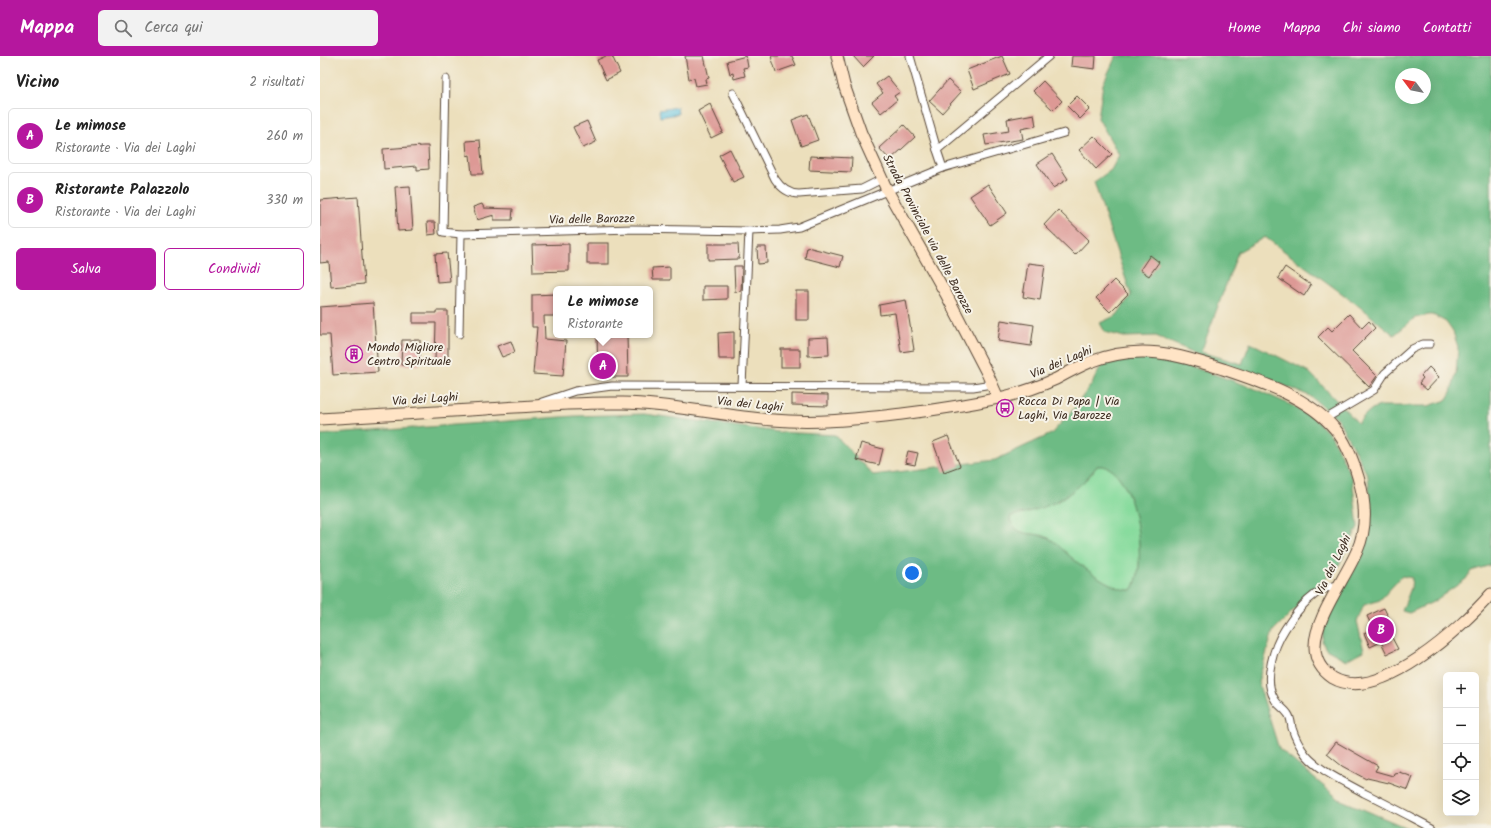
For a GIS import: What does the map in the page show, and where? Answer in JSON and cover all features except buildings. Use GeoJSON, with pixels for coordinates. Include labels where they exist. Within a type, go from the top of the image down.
{"type":"FeatureCollection","features":[{"type":"Feature","properties":{"kind":"main road","name":"Strada Provinciale via delle Barozze"},"geometry":{"type":"LineString","coordinates":[[837,56],[844,85],[861,133],[887,190],[946,294],[998,398]]}},
{"type":"Feature","properties":{"kind":"main road","name":"Via dei Laghi"},"geometry":{"type":"LineString","coordinates":[[320,419],[534,405],[588,403],[633,404],[771,420],[821,422],[919,412],[998,398],[1040,385],[1094,361],[1123,354],[1152,352],[1184,358],[1257,381],[1297,399],[1309,406],[1325,419],[1336,430],[1346,446],[1357,473],[1365,506],[1365,520],[1356,553],[1318,625],[1315,640],[1315,652],[1319,663],[1329,675],[1341,682],[1352,684],[1365,683],[1385,677],[1421,656],[1457,629],[1491,594]]}},
{"type":"Feature","properties":{"kind":"street"},"geometry":{"type":"LineString","coordinates":[[910,56],[943,168]]}},
{"type":"Feature","properties":{"kind":"street"},"geometry":{"type":"LineString","coordinates":[[937,150],[1049,56]]}},
{"type":"Feature","properties":{"kind":"street","name":"Via delle Barozze"},"geometry":{"type":"LineString","coordinates":[[446,79],[444,232],[461,234],[632,229],[749,231],[794,228],[943,168],[1064,133]]}},
{"type":"Feature","properties":{"kind":"street"},"geometry":{"type":"LineString","coordinates":[[733,93],[775,179],[786,190],[799,194],[862,189],[882,179]]}},
{"type":"Feature","properties":{"kind":"street"},"geometry":{"type":"LineString","coordinates":[[742,386],[749,231]]}},
{"type":"Feature","properties":{"kind":"street"},"geometry":{"type":"LineString","coordinates":[[459,334],[461,234]]}},
{"type":"Feature","properties":{"kind":"street"},"geometry":{"type":"LineString","coordinates":[[1325,419],[1374,390],[1386,373],[1412,349],[1423,344],[1430,344]]}},
{"type":"Feature","properties":{"kind":"street"},"geometry":{"type":"LineString","coordinates":[[534,405],[569,393],[597,388],[634,386],[973,387],[992,384]]}},
{"type":"Feature","properties":{"kind":"street"},"geometry":{"type":"LineString","coordinates":[[1340,585],[1326,587],[1315,594],[1292,618],[1284,630],[1272,658],[1270,685],[1272,695],[1276,702],[1290,717],[1299,745],[1306,755],[1316,764],[1344,782],[1432,828]]}},
{"type":"Feature","properties":{"kind":"green space"},"geometry":{"type":"Polygon","coordinates":[[[1116,56],[1491,56],[1491,565],[1471,571],[1466,579],[1433,602],[1409,613],[1402,611],[1411,588],[1412,578],[1402,576],[1380,600],[1364,605],[1357,621],[1364,651],[1346,660],[1326,649],[1322,642],[1324,626],[1364,551],[1371,511],[1368,476],[1338,419],[1310,396],[1270,380],[1211,360],[1156,336],[1124,337],[1105,332],[1100,323],[1117,315],[1131,295],[1094,182],[1111,170],[1119,155],[1098,118],[1103,84],[1116,56]],[[1265,237],[1238,252],[1201,352],[1242,364],[1250,343],[1257,346],[1309,372],[1358,423],[1372,409],[1380,406],[1428,406],[1447,399],[1451,392],[1456,374],[1458,347],[1453,332],[1446,322],[1433,315],[1415,318],[1394,335],[1355,303],[1265,237]]]}},
{"type":"Feature","properties":{"kind":"green space"},"geometry":{"type":"Polygon","coordinates":[[[1140,356],[1172,360],[1251,387],[1293,406],[1312,417],[1331,435],[1352,478],[1358,527],[1339,565],[1273,631],[1258,682],[1279,749],[1339,799],[1407,828],[320,828],[320,435],[575,416],[644,414],[778,432],[835,435],[873,475],[995,460],[1051,434],[1072,411],[1091,385],[1103,363],[1140,356]],[[1097,466],[1079,486],[1069,494],[1036,510],[1011,516],[1010,520],[1017,529],[1024,533],[1044,536],[1055,542],[1091,573],[1109,584],[1118,588],[1132,590],[1137,578],[1139,560],[1139,539],[1135,517],[1129,496],[1121,479],[1110,469],[1097,466]]]}},
{"type":"Feature","properties":{"kind":"green space"},"geometry":{"type":"Polygon","coordinates":[[[1097,466],[1110,469],[1121,479],[1129,496],[1135,517],[1139,539],[1139,560],[1137,578],[1132,590],[1118,588],[1109,584],[1091,573],[1048,538],[1024,533],[1017,529],[1010,520],[1011,516],[1057,502],[1088,478],[1097,466]]]}},
{"type":"Feature","properties":{"kind":"water"},"geometry":{"type":"Polygon","coordinates":[[[677,107],[678,114],[660,117],[659,110],[677,107]]]}},
{"type":"Feature","properties":{"kind":"place","name":"Mondo Migliore Centro Spirituale"},"geometry":{"type":"Point","coordinates":[354,354]}},
{"type":"Feature","properties":{"kind":"place","name":"Le mimose"},"geometry":{"type":"Point","coordinates":[603,366]}},
{"type":"Feature","properties":{"kind":"place","name":"Rocca Di Papa | Via Laghi, Via Barozze"},"geometry":{"type":"Point","coordinates":[1005,408]}},
{"type":"Feature","properties":{"kind":"place","name":"Ristorante Palazzolo"},"geometry":{"type":"Point","coordinates":[1381,630]}}]}
